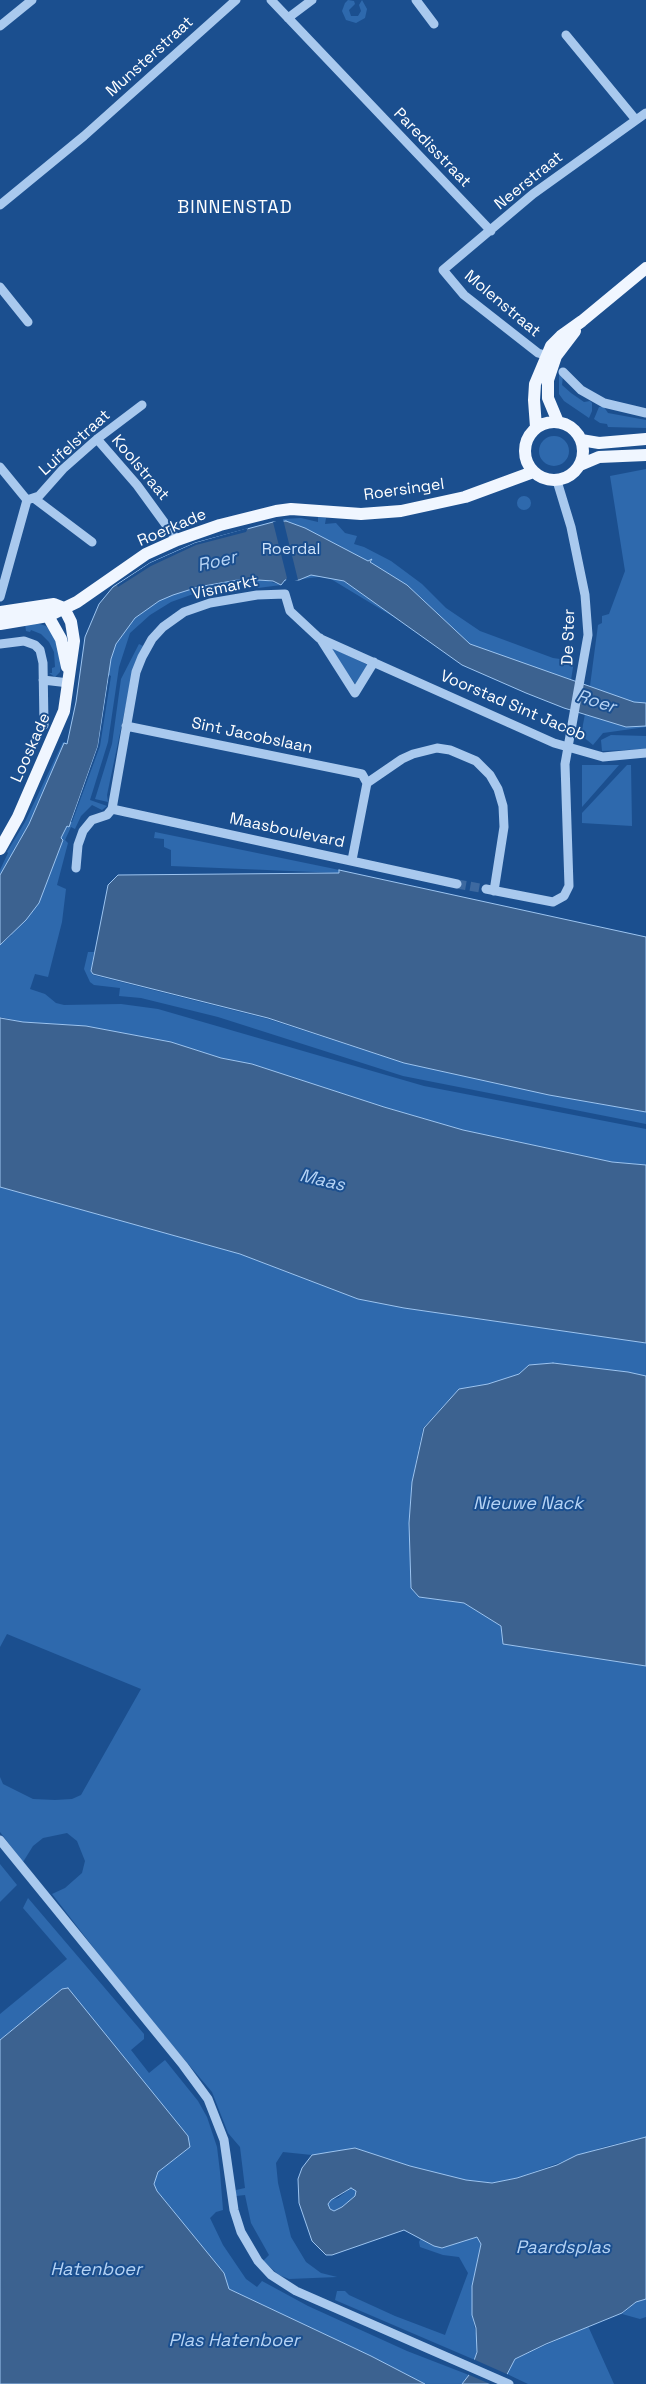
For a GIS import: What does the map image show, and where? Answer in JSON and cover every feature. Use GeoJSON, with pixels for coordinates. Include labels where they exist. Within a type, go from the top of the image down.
{"type":"FeatureCollection","features":[{"type":"Feature","properties":{"kind":"main road"},"geometry":{"type":"LineString","coordinates":[[536,427],[534,388],[546,356],[556,339],[582,321],[646,268]]}},
{"type":"Feature","properties":{"kind":"main road"},"geometry":{"type":"LineString","coordinates":[[558,422],[548,398],[549,374],[559,351],[582,321]]}},
{"type":"Feature","properties":{"kind":"main road"},"geometry":{"type":"LineString","coordinates":[[558,422],[571,427],[581,440],[583,454],[580,465],[572,475],[558,480],[544,479],[533,472],[526,461],[525,448],[528,436],[536,427],[546,423],[558,422]]}},
{"type":"Feature","properties":{"kind":"main road"},"geometry":{"type":"LineString","coordinates":[[581,440],[599,443],[646,439]]}},
{"type":"Feature","properties":{"kind":"main road"},"geometry":{"type":"LineString","coordinates":[[580,465],[599,457],[646,455]]}},
{"type":"Feature","properties":{"kind":"main road","name":"Roersingel"},"geometry":{"type":"LineString","coordinates":[[276,511],[308,510],[361,514],[401,511],[465,497],[533,472]]}},
{"type":"Feature","properties":{"kind":"main road","name":"Roerkade"},"geometry":{"type":"LineString","coordinates":[[0,618],[48,616],[77,602],[146,554],[176,540],[220,525],[276,511]]}},
{"type":"Feature","properties":{"kind":"main road","name":"Roerkade"},"geometry":{"type":"LineString","coordinates":[[0,618],[54,604],[64,608]]}},
{"type":"Feature","properties":{"kind":"main road","name":"Looskade"},"geometry":{"type":"LineString","coordinates":[[0,849],[18,817],[60,724],[73,652],[73,631],[64,608]]}},
{"type":"Feature","properties":{"kind":"main road","name":"Looskade"},"geometry":{"type":"LineString","coordinates":[[48,616],[65,651],[69,682]]}},
{"type":"Feature","properties":{"kind":"street"},"geometry":{"type":"LineString","coordinates":[[0,26],[32,0]]}},
{"type":"Feature","properties":{"kind":"street","name":"Munsterstraat"},"geometry":{"type":"LineString","coordinates":[[0,205],[84,136],[236,0]]}},
{"type":"Feature","properties":{"kind":"street","name":"Paredisstraat"},"geometry":{"type":"LineString","coordinates":[[271,0],[491,231]]}},
{"type":"Feature","properties":{"kind":"street"},"geometry":{"type":"LineString","coordinates":[[288,18],[312,0]]}},
{"type":"Feature","properties":{"kind":"street"},"geometry":{"type":"LineString","coordinates":[[416,0],[434,24]]}},
{"type":"Feature","properties":{"kind":"street"},"geometry":{"type":"LineString","coordinates":[[566,35],[636,120]]}},
{"type":"Feature","properties":{"kind":"street","name":"Neerstraat"},"geometry":{"type":"LineString","coordinates":[[443,270],[540,189],[646,113]]}},
{"type":"Feature","properties":{"kind":"street","name":"Molenstraat"},"geometry":{"type":"LineString","coordinates":[[443,270],[464,295],[538,353],[546,356]]}},
{"type":"Feature","properties":{"kind":"street"},"geometry":{"type":"LineString","coordinates":[[0,287],[28,322]]}},
{"type":"Feature","properties":{"kind":"street"},"geometry":{"type":"LineString","coordinates":[[563,372],[580,390],[604,403],[646,414]]}},
{"type":"Feature","properties":{"kind":"street","name":"Luifelstraat"},"geometry":{"type":"LineString","coordinates":[[31,499],[96,439],[142,405]]}},
{"type":"Feature","properties":{"kind":"street","name":"Koolstraat"},"geometry":{"type":"LineString","coordinates":[[96,439],[137,485],[176,540]]}},
{"type":"Feature","properties":{"kind":"street"},"geometry":{"type":"LineString","coordinates":[[0,467],[3,478],[92,542]]}},
{"type":"Feature","properties":{"kind":"street","name":"De Ster"},"geometry":{"type":"LineString","coordinates":[[367,783],[402,759],[426,750],[450,750],[476,762],[490,775],[498,789],[503,806],[504,827],[490,890],[553,902],[564,896],[569,886],[565,764],[588,635],[586,595],[571,527],[558,480]]}},
{"type":"Feature","properties":{"kind":"street"},"geometry":{"type":"LineString","coordinates":[[0,597],[31,499]]}},
{"type":"Feature","properties":{"kind":"street","name":"Voorstad Sint Jacob"},"geometry":{"type":"LineString","coordinates":[[285,594],[290,611],[319,638],[355,693],[374,662]]}},
{"type":"Feature","properties":{"kind":"street","name":"Vismarkt"},"geometry":{"type":"LineString","coordinates":[[112,809],[136,672],[152,639],[163,627],[184,612],[210,603],[257,595],[285,594]]}},
{"type":"Feature","properties":{"kind":"street","name":"Voorstad Sint Jacob"},"geometry":{"type":"LineString","coordinates":[[319,638],[568,748],[603,757],[646,753]]}},
{"type":"Feature","properties":{"kind":"street"},"geometry":{"type":"LineString","coordinates":[[2,643],[24,641],[36,645],[41,654],[44,725]]}},
{"type":"Feature","properties":{"kind":"street"},"geometry":{"type":"LineString","coordinates":[[43,680],[69,682]]}},
{"type":"Feature","properties":{"kind":"street","name":"Sint Jacobslaan"},"geometry":{"type":"LineString","coordinates":[[126,726],[362,774],[367,783]]}},
{"type":"Feature","properties":{"kind":"street"},"geometry":{"type":"LineString","coordinates":[[352,860],[367,783]]}},
{"type":"Feature","properties":{"kind":"street"},"geometry":{"type":"LineString","coordinates":[[76,868],[78,846],[87,825],[92,820],[107,815],[112,809]]}},
{"type":"Feature","properties":{"kind":"street","name":"Maasboulevard"},"geometry":{"type":"LineString","coordinates":[[112,809],[457,884]]}},
{"type":"Feature","properties":{"kind":"street"},"geometry":{"type":"LineString","coordinates":[[0,1840],[183,2065],[208,2099],[224,2140],[234,2210],[241,2232],[258,2261],[271,2275],[296,2290],[509,2384]]}},
{"type":"Feature","properties":{"kind":"green space"},"geometry":{"type":"Polygon","coordinates":[[[348,0],[354,1],[355,4],[349,10],[351,16],[358,16],[361,11],[359,5],[362,0],[367,9],[365,18],[356,23],[346,20],[342,11],[345,3],[348,0]]]}},
{"type":"Feature","properties":{"kind":"green space"},"geometry":{"type":"Polygon","coordinates":[[[559,373],[563,376],[562,385],[584,402],[590,401],[592,403],[592,411],[589,418],[564,401],[559,394],[559,373]]]}},
{"type":"Feature","properties":{"kind":"green space"},"geometry":{"type":"Polygon","coordinates":[[[599,407],[604,407],[608,413],[646,420],[646,428],[608,427],[607,424],[600,423],[594,419],[599,407]]]}},
{"type":"Feature","properties":{"kind":"green space"},"geometry":{"type":"Polygon","coordinates":[[[554,436],[565,440],[569,451],[565,462],[554,466],[543,462],[539,451],[543,440],[554,436]]]}},
{"type":"Feature","properties":{"kind":"green space"},"geometry":{"type":"Polygon","coordinates":[[[646,469],[646,727],[603,733],[593,745],[581,735],[585,714],[465,665],[425,636],[326,576],[286,581],[265,580],[281,585],[258,588],[253,583],[227,586],[196,593],[171,602],[150,615],[130,633],[119,667],[108,742],[90,800],[107,806],[102,810],[92,805],[81,816],[75,829],[71,827],[65,840],[68,843],[57,885],[66,889],[62,922],[48,977],[35,974],[30,989],[45,994],[56,1003],[64,1005],[121,1004],[158,1009],[424,1086],[646,1129],[646,1165],[612,1162],[463,1130],[384,1107],[252,1064],[221,1058],[171,1042],[86,1026],[23,1022],[0,1017],[0,945],[12,935],[0,937],[0,870],[7,852],[25,822],[63,742],[67,743],[74,720],[88,629],[283,519],[301,518],[318,522],[318,517],[326,518],[325,524],[336,523],[345,533],[357,536],[354,544],[391,561],[422,584],[446,608],[480,631],[553,658],[574,661],[571,680],[590,686],[598,625],[602,623],[602,616],[609,614],[625,571],[610,476],[646,469]]]}},
{"type":"Feature","properties":{"kind":"green space"},"geometry":{"type":"Polygon","coordinates":[[[521,496],[527,496],[531,503],[527,510],[521,510],[517,506],[517,500],[521,496]]]}},
{"type":"Feature","properties":{"kind":"green space"},"geometry":{"type":"Polygon","coordinates":[[[36,623],[46,626],[55,634],[62,656],[60,672],[55,677],[49,673],[52,673],[52,668],[55,667],[54,652],[49,642],[41,634],[31,630],[30,632],[26,631],[25,624],[36,623]]]}},
{"type":"Feature","properties":{"kind":"green space"},"geometry":{"type":"Polygon","coordinates":[[[139,644],[143,646],[133,671],[107,795],[108,802],[95,799],[112,744],[121,679],[139,644]]]}},
{"type":"Feature","properties":{"kind":"green space"},"geometry":{"type":"Polygon","coordinates":[[[332,648],[368,665],[356,685],[331,650],[332,648]]]}},
{"type":"Feature","properties":{"kind":"green space"},"geometry":{"type":"Polygon","coordinates":[[[611,735],[646,736],[646,749],[602,751],[601,740],[611,735]]]}},
{"type":"Feature","properties":{"kind":"green space"},"geometry":{"type":"Polygon","coordinates":[[[582,765],[619,765],[582,807],[582,765]]]}},
{"type":"Feature","properties":{"kind":"green space"},"geometry":{"type":"Polygon","coordinates":[[[627,765],[631,765],[632,826],[582,823],[582,813],[627,765]]]}},
{"type":"Feature","properties":{"kind":"green space"},"geometry":{"type":"Polygon","coordinates":[[[155,832],[339,870],[339,873],[171,866],[171,850],[164,847],[164,839],[154,838],[155,832]]]}},
{"type":"Feature","properties":{"kind":"green space"},"geometry":{"type":"Polygon","coordinates":[[[88,952],[94,952],[91,971],[93,975],[268,1019],[404,1063],[549,1095],[646,1112],[646,1124],[403,1076],[218,1017],[141,998],[119,996],[120,988],[94,985],[90,982],[84,969],[88,952]]]}},
{"type":"Feature","properties":{"kind":"green space"},"geometry":{"type":"Polygon","coordinates":[[[0,1187],[240,1254],[358,1299],[404,1308],[646,1343],[646,1376],[553,1363],[529,1365],[519,1374],[488,1384],[459,1389],[423,1428],[412,1482],[409,1523],[411,1588],[419,1597],[464,1603],[501,1626],[503,1644],[646,1666],[646,2137],[603,2147],[517,2178],[492,2183],[466,2180],[410,2166],[355,2148],[312,2155],[283,2152],[276,2163],[278,2183],[291,2237],[306,2262],[321,2273],[337,2277],[289,2279],[279,2275],[263,2261],[269,2255],[251,2223],[245,2195],[236,2196],[236,2190],[245,2188],[240,2147],[228,2133],[212,2092],[138,2005],[52,1894],[65,1888],[82,1873],[85,1861],[77,1841],[67,1833],[43,1838],[33,1846],[23,1862],[0,1832],[0,1777],[3,1784],[33,1799],[72,1799],[81,1795],[141,1689],[7,1634],[0,1647],[0,1187]]]}},
{"type":"Feature","properties":{"kind":"green space"},"geometry":{"type":"Polygon","coordinates":[[[0,1864],[17,1885],[0,1902],[0,1864]]]}},
{"type":"Feature","properties":{"kind":"green space"},"geometry":{"type":"Polygon","coordinates":[[[28,1898],[144,2034],[144,2039],[131,2050],[149,2073],[165,2060],[198,2101],[207,2117],[217,2147],[220,2172],[223,2210],[216,2212],[210,2218],[223,2245],[246,2279],[257,2287],[262,2281],[308,2306],[407,2351],[469,2375],[462,2384],[425,2384],[371,2356],[229,2289],[224,2273],[157,2191],[154,2183],[158,2172],[190,2147],[68,1988],[62,1989],[0,2040],[0,2014],[67,1959],[23,1908],[28,1898]]]}},
{"type":"Feature","properties":{"kind":"green space"},"geometry":{"type":"Polygon","coordinates":[[[351,2188],[356,2191],[355,2196],[342,2207],[334,2211],[330,2209],[328,2204],[331,2200],[338,2198],[351,2188]]]}},
{"type":"Feature","properties":{"kind":"green space"},"geometry":{"type":"Polygon","coordinates":[[[477,2237],[481,2244],[472,2286],[472,2315],[478,2343],[475,2360],[335,2300],[337,2291],[345,2291],[349,2295],[395,2316],[445,2335],[468,2273],[459,2257],[443,2255],[420,2247],[419,2242],[421,2238],[434,2246],[442,2248],[477,2237]]]}},
{"type":"Feature","properties":{"kind":"green space"},"geometry":{"type":"Polygon","coordinates":[[[646,2299],[646,2317],[640,2319],[622,2314],[636,2302],[646,2299]]]}},
{"type":"Feature","properties":{"kind":"green space"},"geometry":{"type":"Polygon","coordinates":[[[588,2326],[614,2384],[528,2384],[507,2374],[515,2359],[588,2326]]]}},
{"type":"Feature","properties":{"kind":"water","name":"Roerdal"},"geometry":{"type":"Polygon","coordinates":[[[286,521],[305,528],[368,561],[372,559],[370,562],[407,585],[470,644],[634,702],[646,703],[646,726],[626,727],[564,708],[462,665],[344,581],[311,575],[299,580],[285,580],[281,585],[273,581],[243,579],[198,587],[173,595],[159,601],[135,618],[116,644],[111,659],[98,746],[69,827],[67,826],[61,838],[63,840],[39,903],[26,920],[0,945],[0,875],[29,824],[64,743],[67,744],[76,702],[85,637],[99,604],[113,587],[150,563],[195,543],[273,522],[286,521]]]}},
{"type":"Feature","properties":{"kind":"water"},"geometry":{"type":"Polygon","coordinates":[[[339,870],[646,937],[646,1112],[549,1095],[404,1063],[268,1018],[93,974],[91,971],[108,885],[118,875],[339,873],[339,870]]]}},
{"type":"Feature","properties":{"kind":"water","name":"Maas"},"geometry":{"type":"Polygon","coordinates":[[[0,1018],[23,1022],[86,1026],[171,1042],[221,1058],[252,1064],[384,1107],[463,1130],[612,1162],[646,1165],[646,1343],[404,1308],[358,1299],[240,1254],[0,1187],[0,1018]]]}},
{"type":"Feature","properties":{"kind":"water","name":"Nieuwe Nack"},"geometry":{"type":"Polygon","coordinates":[[[553,1363],[646,1376],[646,1666],[503,1644],[501,1626],[464,1603],[419,1597],[411,1588],[409,1523],[412,1482],[424,1428],[459,1389],[488,1384],[519,1374],[529,1365],[553,1363]]]}},
{"type":"Feature","properties":{"kind":"water","name":"Hatenboer"},"geometry":{"type":"Polygon","coordinates":[[[68,1988],[188,2136],[190,2147],[158,2172],[154,2184],[157,2191],[224,2273],[229,2289],[371,2356],[425,2384],[0,2384],[0,2040],[62,1989],[68,1988]]]}},
{"type":"Feature","properties":{"kind":"water","name":"Paardsplas"},"geometry":{"type":"Polygon","coordinates":[[[646,2137],[646,2299],[636,2302],[622,2313],[546,2344],[515,2359],[502,2384],[462,2384],[469,2375],[477,2352],[476,2328],[472,2315],[472,2286],[481,2244],[477,2237],[442,2248],[434,2246],[404,2230],[332,2255],[326,2255],[312,2241],[299,2203],[298,2179],[302,2168],[312,2155],[355,2148],[410,2166],[466,2180],[492,2183],[517,2178],[557,2165],[577,2155],[646,2137]],[[351,2188],[331,2200],[328,2204],[330,2209],[334,2211],[342,2207],[355,2196],[356,2191],[351,2188]]]}},
{"type":"Feature","properties":{"kind":"pier"},"geometry":{"type":"Polygon","coordinates":[[[283,519],[298,580],[284,584],[287,578],[273,522],[283,519]]]}},
{"type":"Feature","properties":{"kind":"pier"},"geometry":{"type":"Polygon","coordinates":[[[248,528],[246,532],[196,545],[151,566],[118,587],[117,585],[150,563],[195,543],[248,528]]]}},
{"type":"Feature","properties":{"kind":"pier"},"geometry":{"type":"Polygon","coordinates":[[[109,675],[111,676],[100,746],[71,822],[98,746],[109,675]]]}},
{"type":"Feature","properties":{"kind":"pier"},"geometry":{"type":"Polygon","coordinates":[[[473,2359],[509,2375],[505,2384],[490,2384],[467,2374],[473,2359]]]}},
{"type":"Feature","properties":{"kind":"tunnel"},"geometry":{"type":"LineString","coordinates":[[457,884],[486,889]]}},
{"type":"Feature","properties":{"kind":"district","name":"BINNENSTAD"},"geometry":{"type":"Point","coordinates":[235,208]}},
{"type":"Feature","properties":{"kind":"water label","name":"Roer"},"geometry":{"type":"Point","coordinates":[217,562]}},
{"type":"Feature","properties":{"kind":"water label","name":"Roer"},"geometry":{"type":"Point","coordinates":[596,702]}},
{"type":"Feature","properties":{"kind":"water label","name":"Plas Hatenboer"},"geometry":{"type":"Point","coordinates":[234,2341]}}]}
